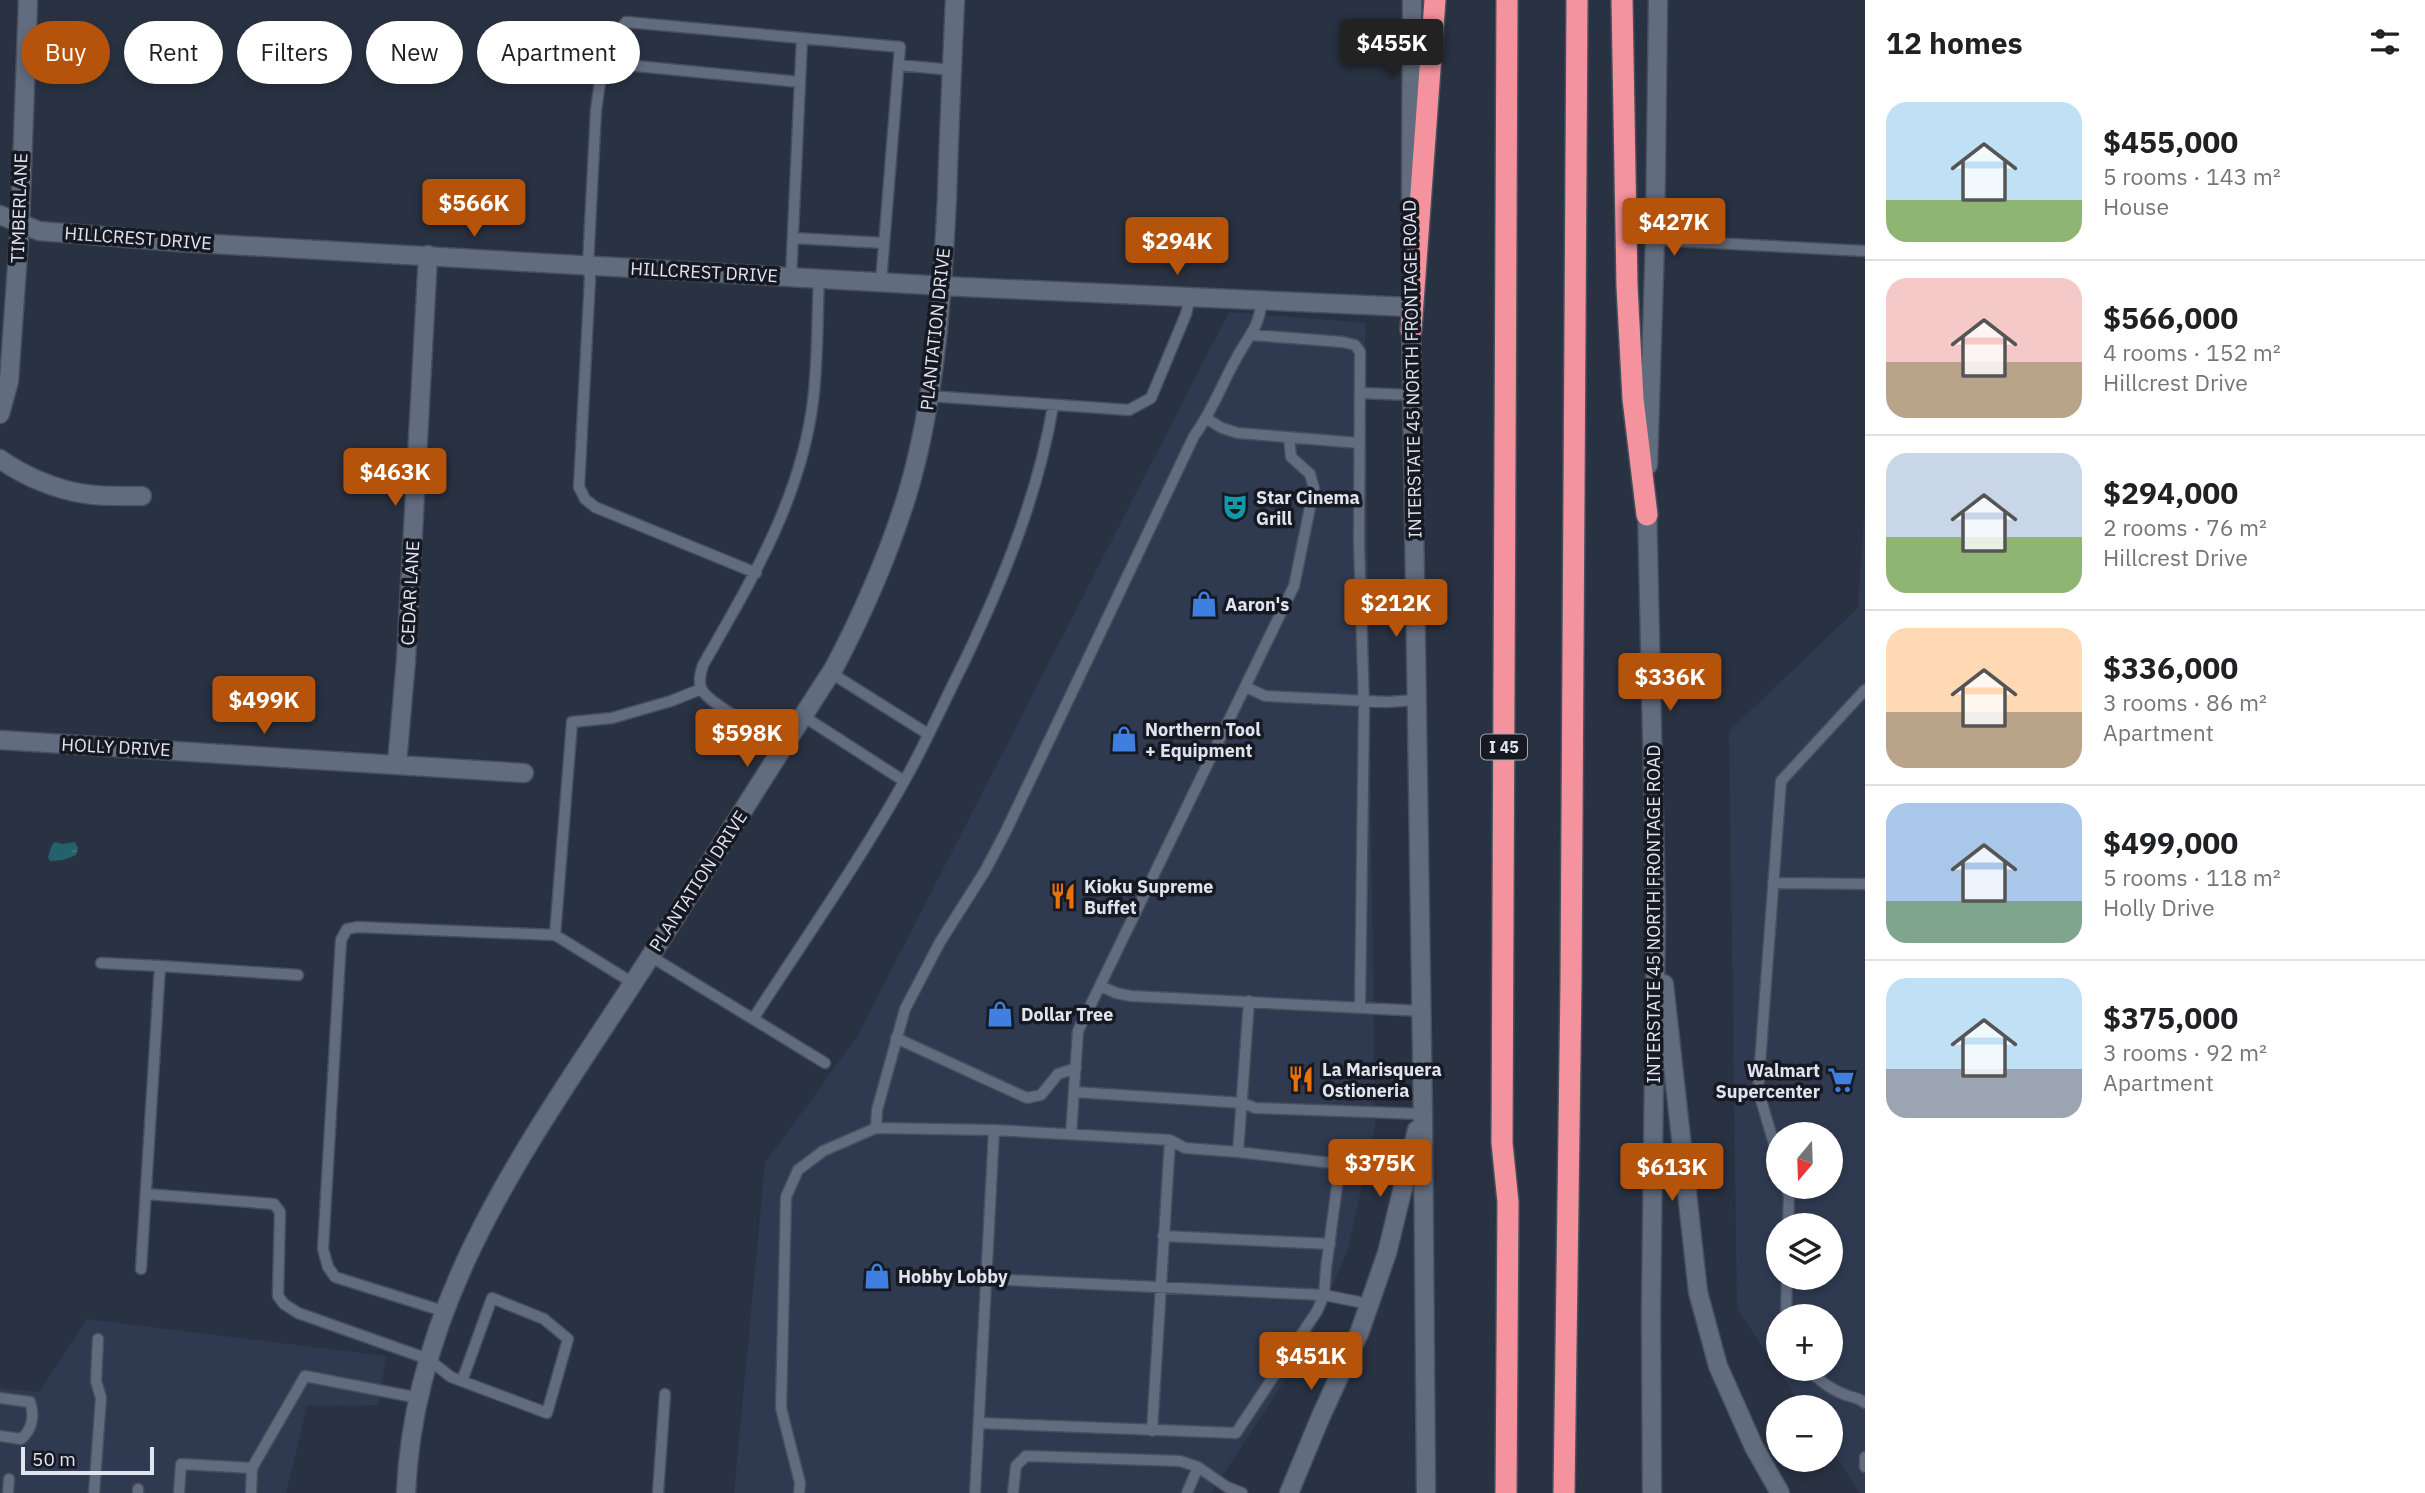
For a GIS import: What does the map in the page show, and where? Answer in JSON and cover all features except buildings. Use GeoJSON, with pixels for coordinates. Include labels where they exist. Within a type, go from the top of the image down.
{"type":"FeatureCollection","features":[{"type":"Feature","properties":{"kind":"highway"},"geometry":{"type":"LineString","coordinates":[[1411,330],[1435,0]]}},
{"type":"Feature","properties":{"kind":"highway","name":"I 45"},"geometry":{"type":"LineString","coordinates":[[1506,1493],[1508,1202],[1502,1115],[1507,0]]}},
{"type":"Feature","properties":{"kind":"highway"},"geometry":{"type":"LineString","coordinates":[[1564,1493],[1571,983],[1577,0]]}},
{"type":"Feature","properties":{"kind":"highway"},"geometry":{"type":"LineString","coordinates":[[1622,0],[1627,286],[1633,399],[1647,515]]}},
{"type":"Feature","properties":{"kind":"street","name":"TIMBERLANE"},"geometry":{"type":"LineString","coordinates":[[0,414],[9,381],[20,224],[28,0]]}},
{"type":"Feature","properties":{"kind":"street","name":"PLANTATION DRIVE"},"geometry":{"type":"LineString","coordinates":[[407,1493],[412,1430],[428,1359],[443,1311],[487,1213],[831,673],[867,604],[889,549],[908,490],[935,364],[943,286],[955,0]]}},
{"type":"Feature","properties":{"kind":"street","name":"INTERSTATE 45 NORTH FRONTAGE ROAD"},"geometry":{"type":"LineString","coordinates":[[1412,0],[1410,307],[1422,1011],[1426,1493]]}},
{"type":"Feature","properties":{"kind":"street","name":"INTERSTATE 45 NORTH FRONTAGE ROAD"},"geometry":{"type":"LineString","coordinates":[[1652,1493],[1651,1313],[1656,913],[1647,515],[1655,240],[1658,0]]}},
{"type":"Feature","properties":{"kind":"street","name":"HILLCREST DRIVE"},"geometry":{"type":"LineString","coordinates":[[0,215],[39,231],[178,242],[943,286],[1410,307]]}},
{"type":"Feature","properties":{"kind":"street","name":"CEDAR LANE"},"geometry":{"type":"LineString","coordinates":[[397,764],[406,660],[428,256]]}},
{"type":"Feature","properties":{"kind":"street"},"geometry":{"type":"LineString","coordinates":[[0,458],[13,468],[55,487],[87,495],[142,496]]}},
{"type":"Feature","properties":{"kind":"street","name":"HOLLY DRIVE"},"geometry":{"type":"LineString","coordinates":[[0,740],[524,773]]}},
{"type":"Feature","properties":{"kind":"street"},"geometry":{"type":"LineString","coordinates":[[1656,913],[1698,1292],[1718,1366],[1754,1447],[1780,1493]]}},
{"type":"Feature","properties":{"kind":"street"},"geometry":{"type":"LineString","coordinates":[[1289,1493],[1360,1331],[1387,1253],[1419,1122],[1423,1116]]}},
{"type":"Feature","properties":{"kind":"lane"},"geometry":{"type":"LineString","coordinates":[[640,23],[900,47],[881,282]]}},
{"type":"Feature","properties":{"kind":"lane"},"geometry":{"type":"LineString","coordinates":[[791,277],[802,38]]}},
{"type":"Feature","properties":{"kind":"lane"},"geometry":{"type":"LineString","coordinates":[[899,65],[952,70]]}},
{"type":"Feature","properties":{"kind":"lane"},"geometry":{"type":"LineString","coordinates":[[640,66],[800,82]]}},
{"type":"Feature","properties":{"kind":"lane"},"geometry":{"type":"LineString","coordinates":[[600,84],[588,265],[590,278],[579,487],[585,499],[595,507],[756,573]]}},
{"type":"Feature","properties":{"kind":"lane"},"geometry":{"type":"LineString","coordinates":[[793,238],[884,243]]}},
{"type":"Feature","properties":{"kind":"lane"},"geometry":{"type":"LineString","coordinates":[[1655,240],[1865,251]]}},
{"type":"Feature","properties":{"kind":"lane"},"geometry":{"type":"LineString","coordinates":[[785,745],[711,699],[701,689],[700,678],[703,665],[756,573],[776,532],[796,481],[813,400],[819,279]]}},
{"type":"Feature","properties":{"kind":"lane"},"geometry":{"type":"LineString","coordinates":[[929,397],[1129,410],[1140,406],[1151,398],[1186,314],[1190,297]]}},
{"type":"Feature","properties":{"kind":"lane"},"geometry":{"type":"LineString","coordinates":[[876,1128],[877,1110],[905,1009],[940,942],[1006,831],[1194,436],[1207,419],[1241,350],[1258,323],[1262,301]]}},
{"type":"Feature","properties":{"kind":"lane"},"geometry":{"type":"LineString","coordinates":[[1252,335],[1355,345],[1360,352],[1359,543],[1364,701],[1360,1007]]}},
{"type":"Feature","properties":{"kind":"lane"},"geometry":{"type":"LineString","coordinates":[[1360,393],[1412,395]]}},
{"type":"Feature","properties":{"kind":"lane"},"geometry":{"type":"LineString","coordinates":[[753,1019],[904,781],[996,596],[1023,526],[1054,406]]}},
{"type":"Feature","properties":{"kind":"lane"},"geometry":{"type":"LineString","coordinates":[[1207,419],[1238,433],[1359,443]]}},
{"type":"Feature","properties":{"kind":"lane"},"geometry":{"type":"LineString","coordinates":[[1071,1134],[1078,1031],[1294,586],[1314,488],[1310,474],[1291,457],[1289,438]]}},
{"type":"Feature","properties":{"kind":"lane"},"geometry":{"type":"LineString","coordinates":[[831,673],[928,734]]}},
{"type":"Feature","properties":{"kind":"lane"},"geometry":{"type":"LineString","coordinates":[[1246,687],[1265,696],[1416,701]]}},
{"type":"Feature","properties":{"kind":"lane"},"geometry":{"type":"LineString","coordinates":[[555,935],[572,722],[612,719],[701,689]]}},
{"type":"Feature","properties":{"kind":"lane"},"geometry":{"type":"LineString","coordinates":[[1768,1122],[1758,1090],[1781,781],[1865,690]]}},
{"type":"Feature","properties":{"kind":"lane"},"geometry":{"type":"LineString","coordinates":[[803,716],[904,781]]}},
{"type":"Feature","properties":{"kind":"lane"},"geometry":{"type":"LineString","coordinates":[[1773,883],[1865,884]]}},
{"type":"Feature","properties":{"kind":"lane"},"geometry":{"type":"LineString","coordinates":[[443,1311],[335,1277],[328,1267],[323,1249],[341,940],[347,929],[357,927],[555,935],[633,983]]}},
{"type":"Feature","properties":{"kind":"lane"},"geometry":{"type":"LineString","coordinates":[[650,956],[825,1063]]}},
{"type":"Feature","properties":{"kind":"lane"},"geometry":{"type":"LineString","coordinates":[[101,963],[298,975]]}},
{"type":"Feature","properties":{"kind":"lane"},"geometry":{"type":"LineString","coordinates":[[141,1269],[160,966]]}},
{"type":"Feature","properties":{"kind":"lane"},"geometry":{"type":"LineString","coordinates":[[1101,986],[1131,996],[1422,1011]]}},
{"type":"Feature","properties":{"kind":"lane"},"geometry":{"type":"LineString","coordinates":[[1238,1152],[1249,1002]]}},
{"type":"Feature","properties":{"kind":"lane"},"geometry":{"type":"LineString","coordinates":[[896,1038],[1027,1098],[1041,1095],[1058,1074],[1076,1068]]}},
{"type":"Feature","properties":{"kind":"lane"},"geometry":{"type":"LineString","coordinates":[[1074,1092],[1243,1103],[1255,1108],[1423,1116]]}},
{"type":"Feature","properties":{"kind":"lane"},"geometry":{"type":"LineString","coordinates":[[799,1493],[800,1483],[781,1408],[786,1197],[799,1170],[823,1151],[876,1128],[994,1130],[1170,1140],[1185,1148],[1340,1164],[1324,1295],[1317,1311],[1236,1433],[979,1423]]}},
{"type":"Feature","properties":{"kind":"lane"},"geometry":{"type":"LineString","coordinates":[[975,1493],[994,1130]]}},
{"type":"Feature","properties":{"kind":"lane"},"geometry":{"type":"LineString","coordinates":[[1152,1431],[1170,1140]]}},
{"type":"Feature","properties":{"kind":"lane"},"geometry":{"type":"LineString","coordinates":[[146,1194],[274,1204],[280,1212],[278,1296],[284,1304],[299,1313],[428,1359],[450,1377],[547,1413],[568,1339],[544,1319],[492,1298],[461,1381]]}},
{"type":"Feature","properties":{"kind":"lane"},"geometry":{"type":"LineString","coordinates":[[1163,1236],[1330,1244]]}},
{"type":"Feature","properties":{"kind":"lane"},"geometry":{"type":"LineString","coordinates":[[986,1279],[1324,1295],[1369,1304]]}},
{"type":"Feature","properties":{"kind":"lane"},"geometry":{"type":"LineString","coordinates":[[94,1493],[102,1398],[96,1381],[99,1339]]}},
{"type":"Feature","properties":{"kind":"lane"},"geometry":{"type":"LineString","coordinates":[[251,1493],[252,1468],[305,1376],[419,1398]]}},
{"type":"Feature","properties":{"kind":"lane"},"geometry":{"type":"LineString","coordinates":[[1824,1381],[1847,1396],[1858,1397],[1865,1403]]}},
{"type":"Feature","properties":{"kind":"lane"},"geometry":{"type":"LineString","coordinates":[[658,1493],[665,1394]]}},
{"type":"Feature","properties":{"kind":"lane"},"geometry":{"type":"LineString","coordinates":[[0,1398],[30,1402],[32,1407],[31,1429],[27,1434],[20,1438],[0,1436]]}},
{"type":"Feature","properties":{"kind":"lane"},"geometry":{"type":"LineString","coordinates":[[1013,1493],[1016,1466],[1026,1457],[1180,1461],[1198,1467],[1227,1488],[1242,1493]]}},
{"type":"Feature","properties":{"kind":"lane"},"geometry":{"type":"LineString","coordinates":[[1865,1457],[1865,1467]]}},
{"type":"Feature","properties":{"kind":"lane"},"geometry":{"type":"LineString","coordinates":[[179,1493],[181,1464],[252,1468]]}},
{"type":"Feature","properties":{"kind":"lane"},"geometry":{"type":"LineString","coordinates":[[1187,1493],[1198,1467]]}},
{"type":"Feature","properties":{"kind":"lane"},"geometry":{"type":"LineString","coordinates":[[8,1493],[9,1479]]}},
{"type":"Feature","properties":{"kind":"shaded area"},"geometry":{"type":"Polygon","coordinates":[[[1229,312],[1365,323],[1375,1127],[1348,1249],[1306,1348],[1211,1493],[734,1493],[765,1163],[857,1037],[1229,312]]]}},
{"type":"Feature","properties":{"kind":"shaded area"},"geometry":{"type":"Polygon","coordinates":[[[1865,501],[1865,1493],[1860,1493],[1843,1467],[1843,1395],[1795,1395],[1785,1381],[1843,1381],[1843,1304],[1766,1304],[1766,1352],[1737,1309],[1729,731],[1858,608],[1865,501]]]}},
{"type":"Feature","properties":{"kind":"shaded area"},"geometry":{"type":"Polygon","coordinates":[[[87,1319],[386,1356],[378,1405],[307,1406],[286,1493],[0,1493],[0,1388],[39,1392],[87,1319]]]}},
{"type":"Feature","properties":{"kind":"water"},"geometry":{"type":"Polygon","coordinates":[[[55,842],[75,842],[78,848],[76,855],[50,861],[48,857],[55,842]]]}},
{"type":"Feature","properties":{"kind":"place","name":"Star Cinema Grill"},"geometry":{"type":"Point","coordinates":[1235,507]}},
{"type":"Feature","properties":{"kind":"place","name":"Aaron's"},"geometry":{"type":"Point","coordinates":[1204,604]}},
{"type":"Feature","properties":{"kind":"place","name":"Northern Tool + Equipment"},"geometry":{"type":"Point","coordinates":[1124,739]}},
{"type":"Feature","properties":{"kind":"place","name":"Kioku Supreme Buffet"},"geometry":{"type":"Point","coordinates":[1063,896]}},
{"type":"Feature","properties":{"kind":"place","name":"Dollar Tree"},"geometry":{"type":"Point","coordinates":[1000,1014]}},
{"type":"Feature","properties":{"kind":"place","name":"La Marisquera Ostioneria"},"geometry":{"type":"Point","coordinates":[1301,1079]}},
{"type":"Feature","properties":{"kind":"place","name":"Walmart Supercenter"},"geometry":{"type":"Point","coordinates":[1841,1080]}},
{"type":"Feature","properties":{"kind":"place","name":"Hobby Lobby"},"geometry":{"type":"Point","coordinates":[877,1276]}}]}
